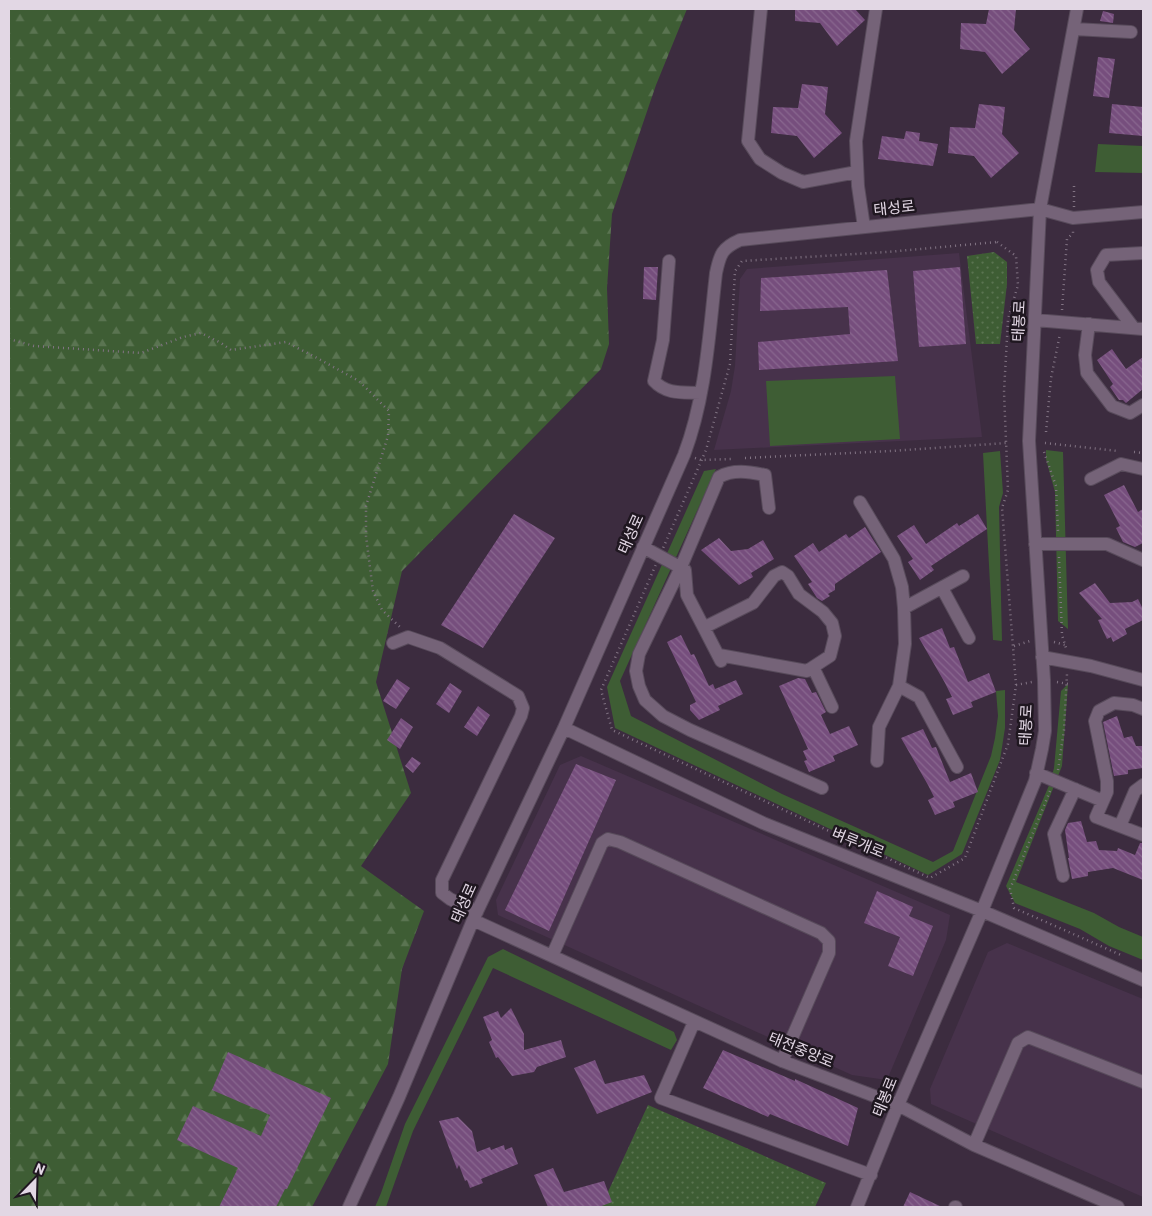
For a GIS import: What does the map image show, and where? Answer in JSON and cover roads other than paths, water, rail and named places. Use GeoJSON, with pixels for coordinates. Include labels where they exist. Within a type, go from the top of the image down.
{"type":"FeatureCollection","features":[{"type":"Feature","properties":{"kind":"street"},"geometry":{"type":"LineString","coordinates":[[761,9],[748,141],[760,159],[782,173],[803,182],[857,172]]}},
{"type":"Feature","properties":{"kind":"street"},"geometry":{"type":"LineString","coordinates":[[864,227],[858,186],[856,140],[876,9]]}},
{"type":"Feature","properties":{"kind":"street","name":"태봉로"},"geometry":{"type":"LineString","coordinates":[[857,1207],[898,1105],[982,911],[1036,773],[1045,731],[1044,680],[1029,441],[1040,209],[1077,9]]}},
{"type":"Feature","properties":{"kind":"street"},"geometry":{"type":"LineString","coordinates":[[1074,29],[1130,32]]}},
{"type":"Feature","properties":{"kind":"street","name":"태성로"},"geometry":{"type":"LineString","coordinates":[[349,1207],[399,1097],[475,916],[564,728],[684,455],[693,430],[701,393],[716,273],[720,256],[728,245],[740,240],[1040,209],[1073,218],[1143,212]]}},
{"type":"Feature","properties":{"kind":"street"},"geometry":{"type":"LineString","coordinates":[[1138,328],[1099,282],[1097,270],[1106,255],[1143,253]]}},
{"type":"Feature","properties":{"kind":"street"},"geometry":{"type":"LineString","coordinates":[[669,261],[663,340],[654,381],[661,388],[670,392],[701,393]]}},
{"type":"Feature","properties":{"kind":"street"},"geometry":{"type":"LineString","coordinates":[[1035,320],[1138,328]]}},
{"type":"Feature","properties":{"kind":"street"},"geometry":{"type":"LineString","coordinates":[[1089,324],[1085,355],[1087,373],[1112,406],[1130,413],[1143,405]]}},
{"type":"Feature","properties":{"kind":"street"},"geometry":{"type":"LineString","coordinates":[[1091,479],[1121,464],[1143,469]]}},
{"type":"Feature","properties":{"kind":"street"},"geometry":{"type":"LineString","coordinates":[[768,508],[765,475],[747,471],[727,472],[719,477],[681,567],[639,654],[636,671],[639,686],[645,700],[663,716],[690,730],[822,788]]}},
{"type":"Feature","properties":{"kind":"street"},"geometry":{"type":"LineString","coordinates":[[860,502],[894,559],[902,587],[904,608],[905,644],[899,686],[879,727],[877,761]]}},
{"type":"Feature","properties":{"kind":"street"},"geometry":{"type":"LineString","coordinates":[[1035,544],[1107,544],[1143,560]]}},
{"type":"Feature","properties":{"kind":"street"},"geometry":{"type":"LineString","coordinates":[[643,547],[685,570],[687,595],[720,658],[807,671],[830,656],[836,636],[832,623],[823,612],[799,594],[788,576],[782,572],[774,576],[753,602],[705,627]]}},
{"type":"Feature","properties":{"kind":"street"},"geometry":{"type":"LineString","coordinates":[[904,608],[963,576]]}},
{"type":"Feature","properties":{"kind":"street"},"geometry":{"type":"LineString","coordinates":[[942,588],[968,638]]}},
{"type":"Feature","properties":{"kind":"street","name":"태전중앙로"},"geometry":{"type":"LineString","coordinates":[[393,644],[408,637],[440,648],[518,696],[523,708],[522,716],[442,880],[442,893],[475,916],[552,956],[694,1022],[782,1061],[898,1105],[974,1145],[1118,1207]]}},
{"type":"Feature","properties":{"kind":"street"},"geometry":{"type":"LineString","coordinates":[[1042,657],[1090,666],[1143,680]]}},
{"type":"Feature","properties":{"kind":"street"},"geometry":{"type":"LineString","coordinates":[[813,667],[832,707]]}},
{"type":"Feature","properties":{"kind":"street"},"geometry":{"type":"LineString","coordinates":[[899,686],[919,697],[957,767]]}},
{"type":"Feature","properties":{"kind":"street"},"geometry":{"type":"LineString","coordinates":[[1143,709],[1133,705],[1114,703],[1099,711],[1095,721],[1108,781],[1107,792],[1096,817],[1143,835]]}},
{"type":"Feature","properties":{"kind":"street","name":"벼루개로"},"geometry":{"type":"LineString","coordinates":[[564,728],[763,823],[982,911],[1143,980]]}},
{"type":"Feature","properties":{"kind":"street"},"geometry":{"type":"LineString","coordinates":[[1036,773],[1103,801]]}},
{"type":"Feature","properties":{"kind":"street"},"geometry":{"type":"LineString","coordinates":[[1120,826],[1135,791],[1143,785]]}},
{"type":"Feature","properties":{"kind":"street"},"geometry":{"type":"LineString","coordinates":[[1063,876],[1054,834],[1075,789]]}},
{"type":"Feature","properties":{"kind":"street"},"geometry":{"type":"LineString","coordinates":[[552,956],[602,843],[608,839],[620,842],[821,933],[829,941],[829,953],[782,1061]]}},
{"type":"Feature","properties":{"kind":"street"},"geometry":{"type":"LineString","coordinates":[[694,1022],[661,1098],[871,1175]]}},
{"type":"Feature","properties":{"kind":"street"},"geometry":{"type":"LineString","coordinates":[[974,1145],[1018,1043],[1028,1036],[1143,1082]]}}]}
